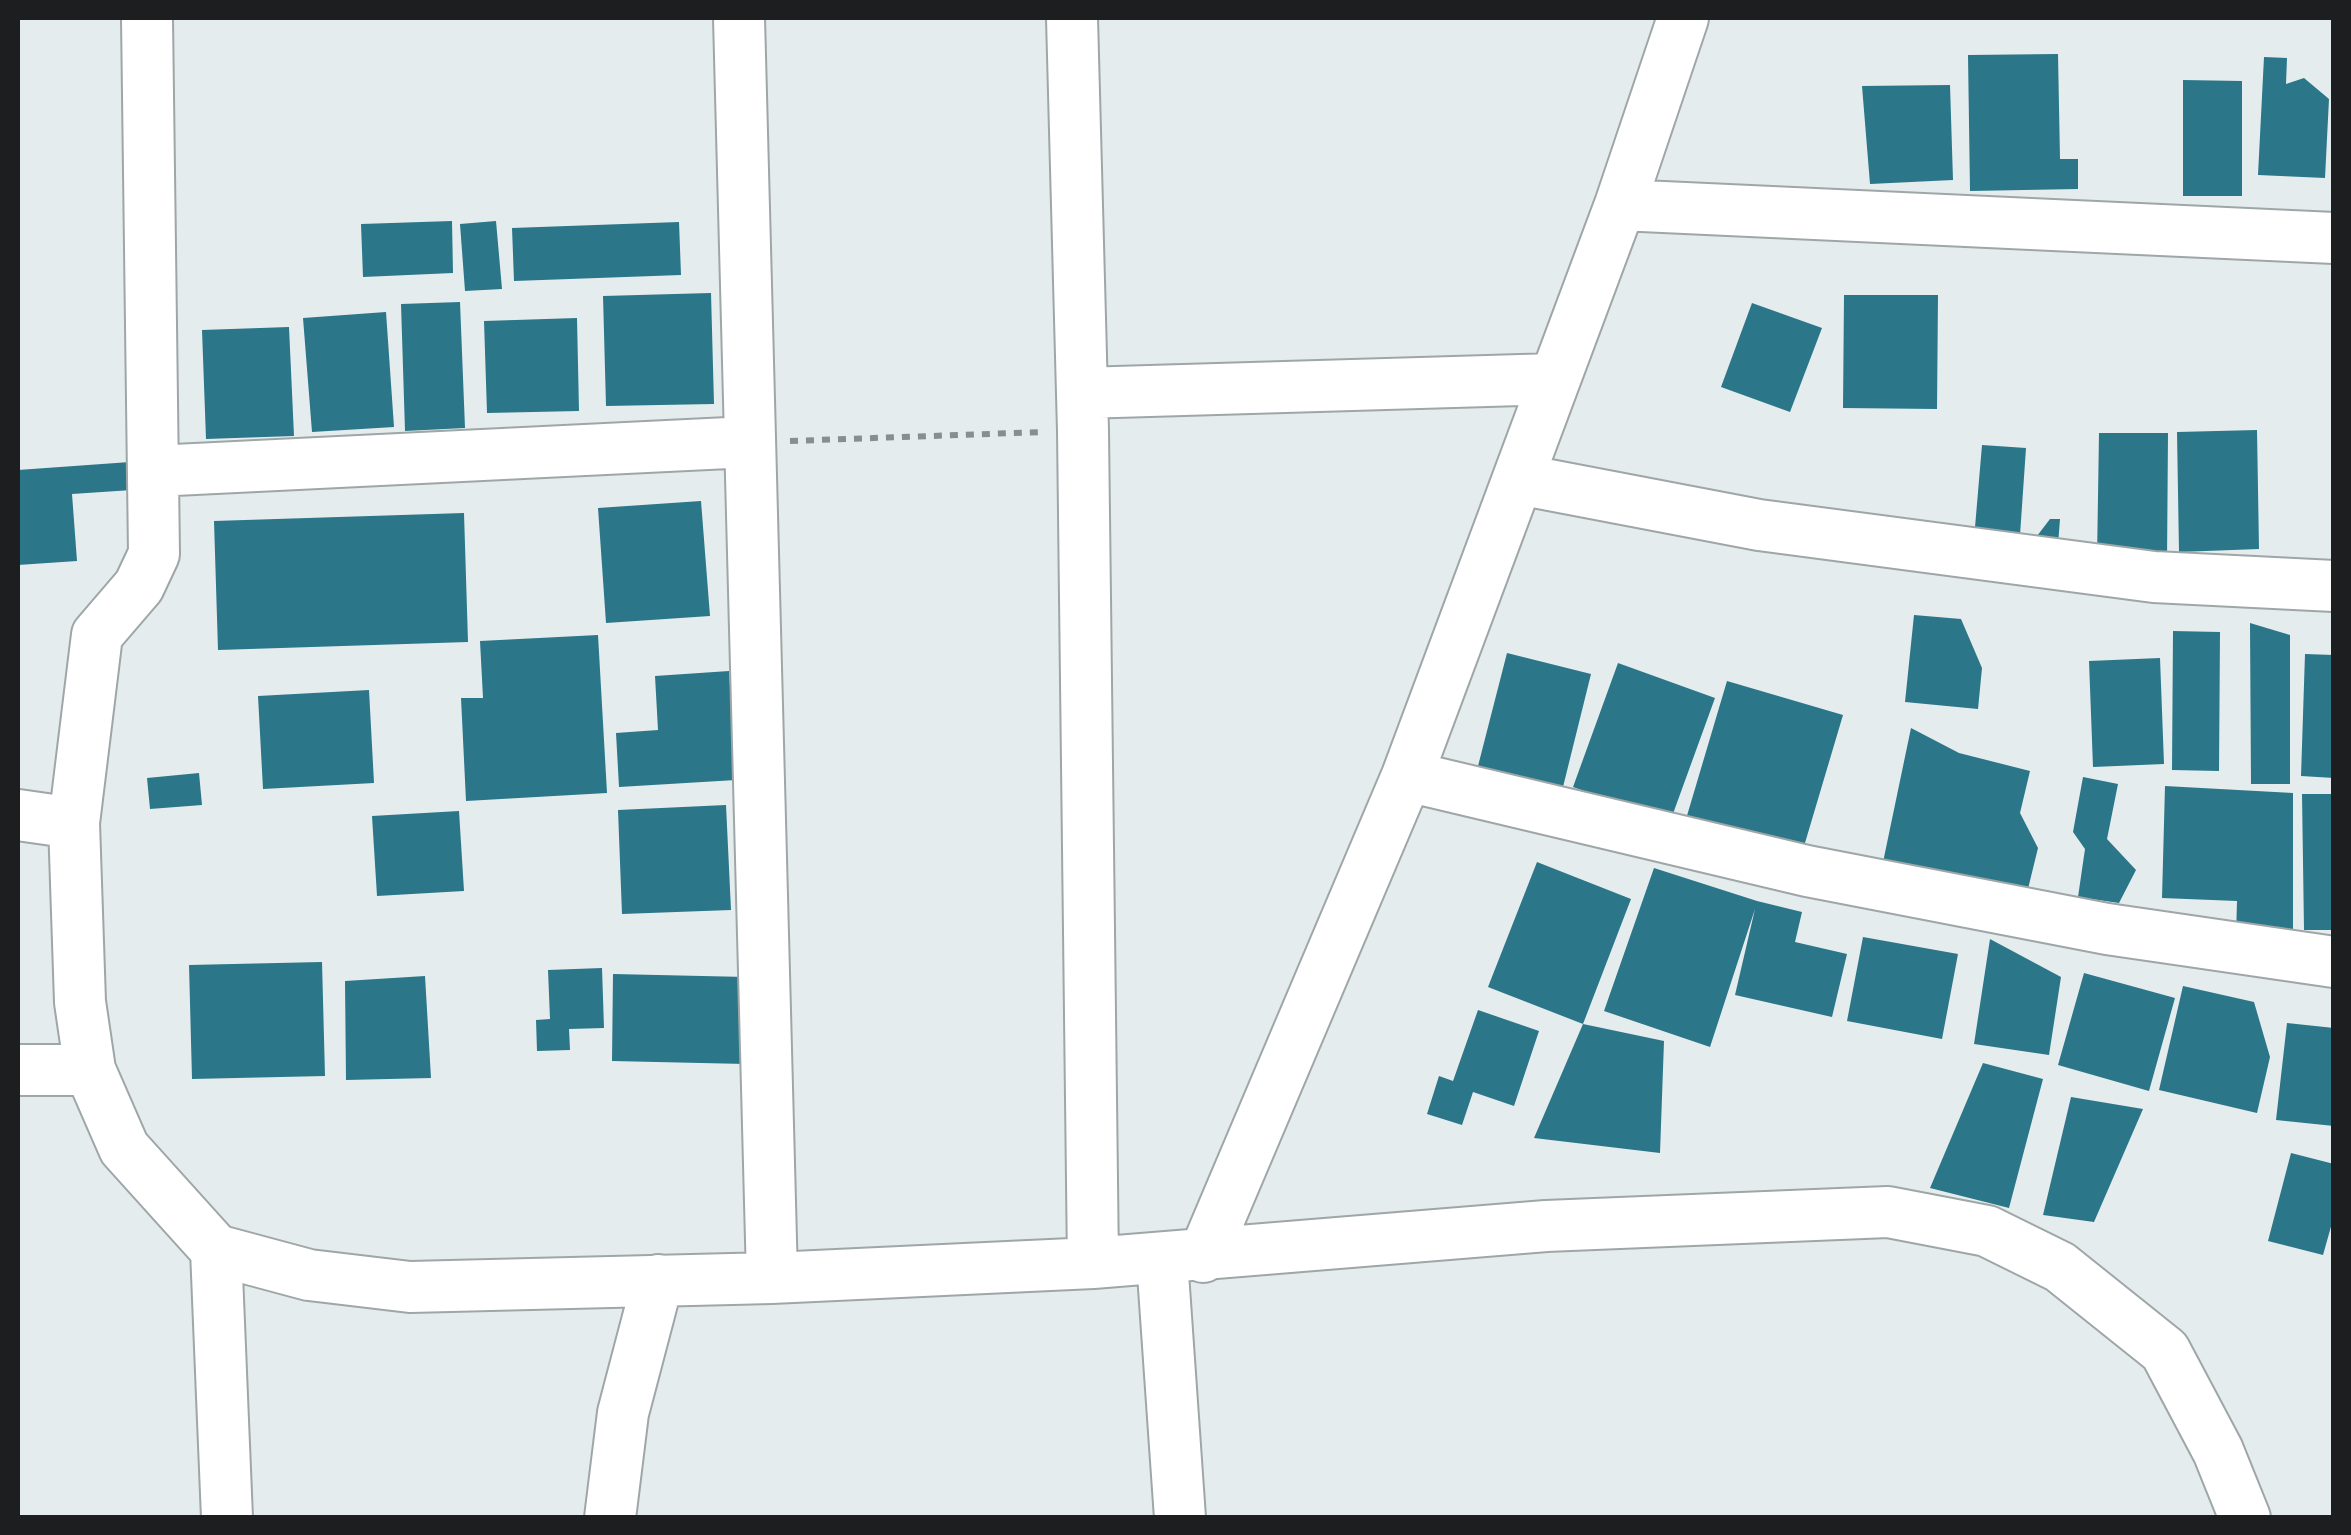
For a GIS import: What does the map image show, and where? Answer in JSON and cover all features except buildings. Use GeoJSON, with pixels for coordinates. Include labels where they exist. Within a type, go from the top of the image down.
{"type":"FeatureCollection","features":[{"type":"Feature","properties":{"kind":"street"},"geometry":{"type":"LineString","coordinates":[[147,18],[154,554],[139,586],[97,635],[74,823],[80,1002],[90,1070],[124,1148],[216,1250],[309,1275],[410,1287],[772,1278],[1093,1263],[1546,1226],[1888,1212],[1986,1230],[2060,1267],[2165,1352],[2218,1451],[2245,1518]]}},
{"type":"Feature","properties":{"kind":"street"},"geometry":{"type":"LineString","coordinates":[[739,18],[772,1278]]}},
{"type":"Feature","properties":{"kind":"street"},"geometry":{"type":"LineString","coordinates":[[1072,18],[1083,412],[1093,1263]]}},
{"type":"Feature","properties":{"kind":"street"},"geometry":{"type":"LineString","coordinates":[[1180,1518],[1182,1258],[1407,776],[1620,205],[1683,18]]}},
{"type":"Feature","properties":{"kind":"street"},"geometry":{"type":"LineString","coordinates":[[1620,205],[2334,238]]}},
{"type":"Feature","properties":{"kind":"street"},"geometry":{"type":"LineString","coordinates":[[1083,412],[1555,379]]}},
{"type":"Feature","properties":{"kind":"street"},"geometry":{"type":"LineString","coordinates":[[154,471],[749,442]]}},
{"type":"Feature","properties":{"kind":"street"},"geometry":{"type":"LineString","coordinates":[[1518,479],[1759,525],[2154,578],[2334,586]]}},
{"type":"Feature","properties":{"kind":"street"},"geometry":{"type":"LineString","coordinates":[[1407,776],[1807,872],[2107,930],[2334,962]]}},
{"type":"Feature","properties":{"kind":"street"},"geometry":{"type":"LineString","coordinates":[[18,815],[74,823]]}},
{"type":"Feature","properties":{"kind":"street"},"geometry":{"type":"LineString","coordinates":[[18,1070],[90,1070]]}},
{"type":"Feature","properties":{"kind":"street"},"geometry":{"type":"LineString","coordinates":[[216,1250],[228,1518]]}},
{"type":"Feature","properties":{"kind":"street"},"geometry":{"type":"LineString","coordinates":[[610,1518],[623,1412],[658,1280]]}},
{"type":"Feature","properties":{"kind":"path"},"geometry":{"type":"LineString","coordinates":[[749,442],[1083,412]]}}]}
